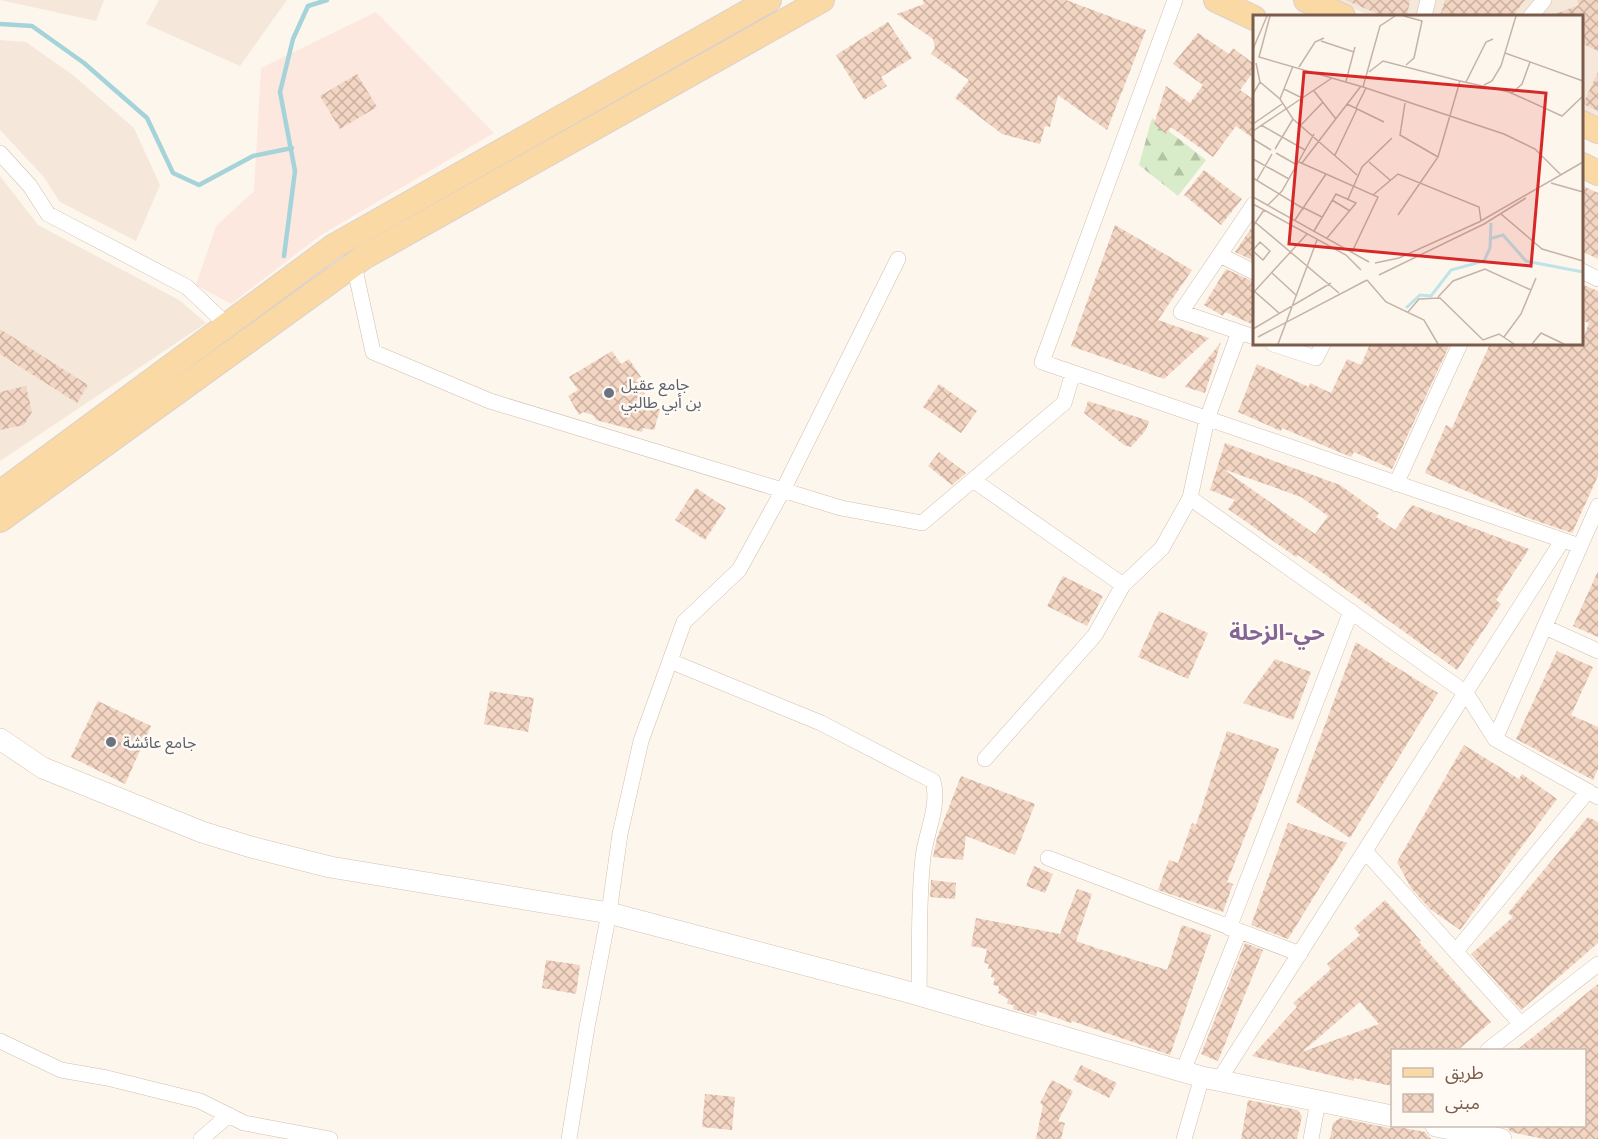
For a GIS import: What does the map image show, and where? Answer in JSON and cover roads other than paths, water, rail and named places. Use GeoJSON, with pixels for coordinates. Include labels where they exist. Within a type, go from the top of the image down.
{"type":"FeatureCollection","features":[{"type":"Feature","properties":{"kind":"main road"},"geometry":{"type":"LineString","coordinates":[[0,493],[334,246],[769,0]]}},
{"type":"Feature","properties":{"kind":"main road"},"geometry":{"type":"LineString","coordinates":[[0,520],[354,265],[822,0]]}},
{"type":"Feature","properties":{"kind":"main road"},"geometry":{"type":"LineString","coordinates":[[1216,0],[1253,18]]}},
{"type":"Feature","properties":{"kind":"main road"},"geometry":{"type":"LineString","coordinates":[[1306,0],[1341,15]]}},
{"type":"Feature","properties":{"kind":"main road"},"geometry":{"type":"LineString","coordinates":[[1583,124],[1598,131]]}},
{"type":"Feature","properties":{"kind":"main road"},"geometry":{"type":"LineString","coordinates":[[1583,166],[1598,173]]}},
{"type":"Feature","properties":{"kind":"street"},"geometry":{"type":"LineString","coordinates":[[1175,0],[1042,362],[1580,546]]}},
{"type":"Feature","properties":{"kind":"street"},"geometry":{"type":"LineString","coordinates":[[1424,15],[1428,0]]}},
{"type":"Feature","properties":{"kind":"street"},"geometry":{"type":"LineString","coordinates":[[1532,15],[1544,0]]}},
{"type":"Feature","properties":{"kind":"street"},"geometry":{"type":"LineString","coordinates":[[0,153],[30,186],[48,214],[187,287],[227,325]]}},
{"type":"Feature","properties":{"kind":"street"},"geometry":{"type":"LineString","coordinates":[[1253,206],[1181,312],[1253,337]]}},
{"type":"Feature","properties":{"kind":"street"},"geometry":{"type":"LineString","coordinates":[[1220,255],[1253,272]]}},
{"type":"Feature","properties":{"kind":"street"},"geometry":{"type":"LineString","coordinates":[[569,1139],[586,1027],[609,913],[620,834],[641,741],[684,622],[739,570],[783,490],[898,259]]}},
{"type":"Feature","properties":{"kind":"street"},"geometry":{"type":"LineString","coordinates":[[354,265],[373,352],[490,401],[841,508],[922,524],[1064,403],[1073,373]]}},
{"type":"Feature","properties":{"kind":"street"},"geometry":{"type":"LineString","coordinates":[[1583,272],[1598,279]]}},
{"type":"Feature","properties":{"kind":"street"},"geometry":{"type":"LineString","coordinates":[[985,759],[1095,635],[1123,585],[1162,548],[1190,498],[1207,419],[1239,332]]}},
{"type":"Feature","properties":{"kind":"street"},"geometry":{"type":"LineString","coordinates":[[1276,345],[1316,358],[1322,345]]}},
{"type":"Feature","properties":{"kind":"street"},"geometry":{"type":"LineString","coordinates":[[1396,484],[1460,345]]}},
{"type":"Feature","properties":{"kind":"street"},"geometry":{"type":"LineString","coordinates":[[973,480],[1123,585]]}},
{"type":"Feature","properties":{"kind":"street"},"geometry":{"type":"LineString","coordinates":[[1190,498],[1466,693],[1495,739],[1593,794],[1456,951]]}},
{"type":"Feature","properties":{"kind":"street"},"geometry":{"type":"LineString","coordinates":[[1495,739],[1580,546],[1593,529],[1598,506]]}},
{"type":"Feature","properties":{"kind":"street"},"geometry":{"type":"LineString","coordinates":[[1202,1076],[1300,954],[1562,540]]}},
{"type":"Feature","properties":{"kind":"street"},"geometry":{"type":"LineString","coordinates":[[1184,1139],[1202,1076],[1234,930],[1351,611]]}},
{"type":"Feature","properties":{"kind":"street"},"geometry":{"type":"LineString","coordinates":[[1545,627],[1598,651]]}},
{"type":"Feature","properties":{"kind":"street"},"geometry":{"type":"LineString","coordinates":[[670,661],[821,723],[933,781],[936,792],[923,855],[920,894],[919,995]]}},
{"type":"Feature","properties":{"kind":"street"},"geometry":{"type":"LineString","coordinates":[[0,739],[43,768],[202,832],[251,847],[330,867],[609,913],[919,995],[1202,1076],[1391,1116]]}},
{"type":"Feature","properties":{"kind":"street"},"geometry":{"type":"LineString","coordinates":[[1365,851],[1520,1023]]}},
{"type":"Feature","properties":{"kind":"street"},"geometry":{"type":"LineString","coordinates":[[1048,858],[1300,954]]}},
{"type":"Feature","properties":{"kind":"street"},"geometry":{"type":"LineString","coordinates":[[1489,1049],[1520,1023],[1597,966]]}},
{"type":"Feature","properties":{"kind":"street"},"geometry":{"type":"LineString","coordinates":[[0,1041],[61,1070],[107,1078],[200,1101],[244,1123],[330,1139]]}},
{"type":"Feature","properties":{"kind":"street"},"geometry":{"type":"LineString","coordinates":[[1311,1139],[1318,1101]]}},
{"type":"Feature","properties":{"kind":"street"},"geometry":{"type":"LineString","coordinates":[[201,1139],[229,1115]]}},
{"type":"Feature","properties":{"kind":"street"},"geometry":{"type":"LineString","coordinates":[[1443,1127],[1480,1137],[1501,1139]]}},
{"type":"Feature","properties":{"kind":"waterway"},"geometry":{"type":"LineString","coordinates":[[284,256],[295,171],[280,92],[293,39],[308,6],[327,0]]}},
{"type":"Feature","properties":{"kind":"waterway"},"geometry":{"type":"LineString","coordinates":[[0,24],[32,26],[84,63],[147,118],[173,173],[199,185],[253,156],[292,148]]}},
{"type":"Feature","properties":{"kind":"place","name":"جامع عقيل بن أبي طالبي"},"geometry":{"type":"Point","coordinates":[609,393]}},
{"type":"Feature","properties":{"kind":"place","name":"جامع عائشة"},"geometry":{"type":"Point","coordinates":[111,742]}},
{"type":"Feature","properties":{"kind":"district","name":"حي-الزحلة"},"geometry":{"type":"Point","coordinates":[1277,632]}}]}
